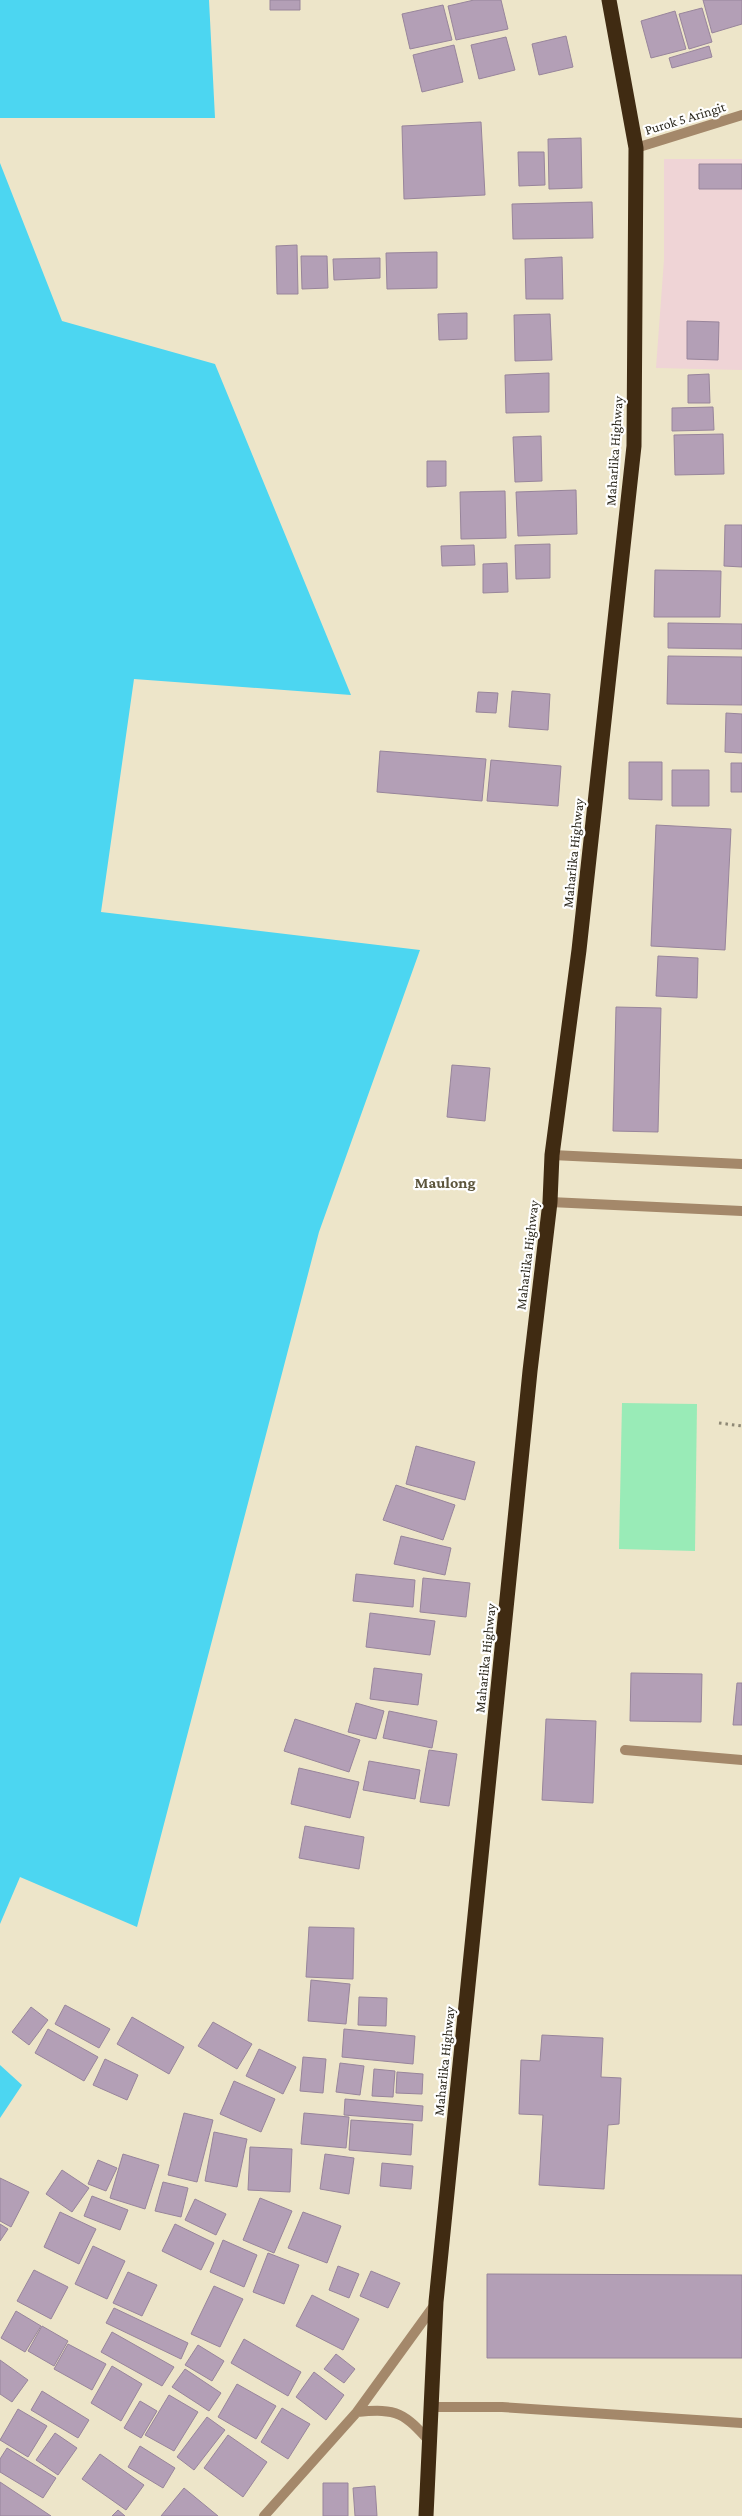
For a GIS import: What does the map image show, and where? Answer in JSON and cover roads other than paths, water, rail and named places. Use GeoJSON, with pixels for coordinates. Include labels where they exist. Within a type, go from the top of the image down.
{"type":"FeatureCollection","features":[{"type":"Feature","properties":{"kind":"highway","name":"Maharlika Highway"},"geometry":{"type":"LineString","coordinates":[[426,2516],[433,2407],[436,2302],[530,1371],[550,1202],[552,1155],[579,950],[634,446],[636,148],[610,0]]}},
{"type":"Feature","properties":{"kind":"street","name":"Purok 5 Aringit"},"geometry":{"type":"LineString","coordinates":[[636,148],[742,115]]}},
{"type":"Feature","properties":{"kind":"street"},"geometry":{"type":"LineString","coordinates":[[552,1155],[742,1164]]}},
{"type":"Feature","properties":{"kind":"street"},"geometry":{"type":"LineString","coordinates":[[550,1202],[742,1211]]}},
{"type":"Feature","properties":{"kind":"street"},"geometry":{"type":"LineString","coordinates":[[625,1750],[742,1760]]}},
{"type":"Feature","properties":{"kind":"street"},"geometry":{"type":"LineString","coordinates":[[264,2516],[357,2412],[436,2302]]}},
{"type":"Feature","properties":{"kind":"street"},"geometry":{"type":"LineString","coordinates":[[433,2407],[502,2407],[742,2423]]}},
{"type":"Feature","properties":{"kind":"street"},"geometry":{"type":"LineString","coordinates":[[357,2412],[380,2409],[402,2414],[431,2443]]}},
{"type":"Feature","properties":{"kind":"water"},"geometry":{"type":"Polygon","coordinates":[[[0,0],[209,0],[215,118],[0,118],[0,0]]]}},
{"type":"Feature","properties":{"kind":"water"},"geometry":{"type":"Polygon","coordinates":[[[0,163],[62,321],[215,364],[351,695],[134,679],[101,912],[420,950],[319,1232],[137,1927],[20,1877],[0,1924],[0,163]]]}},
{"type":"Feature","properties":{"kind":"water"},"geometry":{"type":"Polygon","coordinates":[[[0,2065],[22,2085],[0,2118],[0,2065]]]}},
{"type":"Feature","properties":{"kind":"district","name":"Maulong"},"geometry":{"type":"Point","coordinates":[445,1182]}}]}
